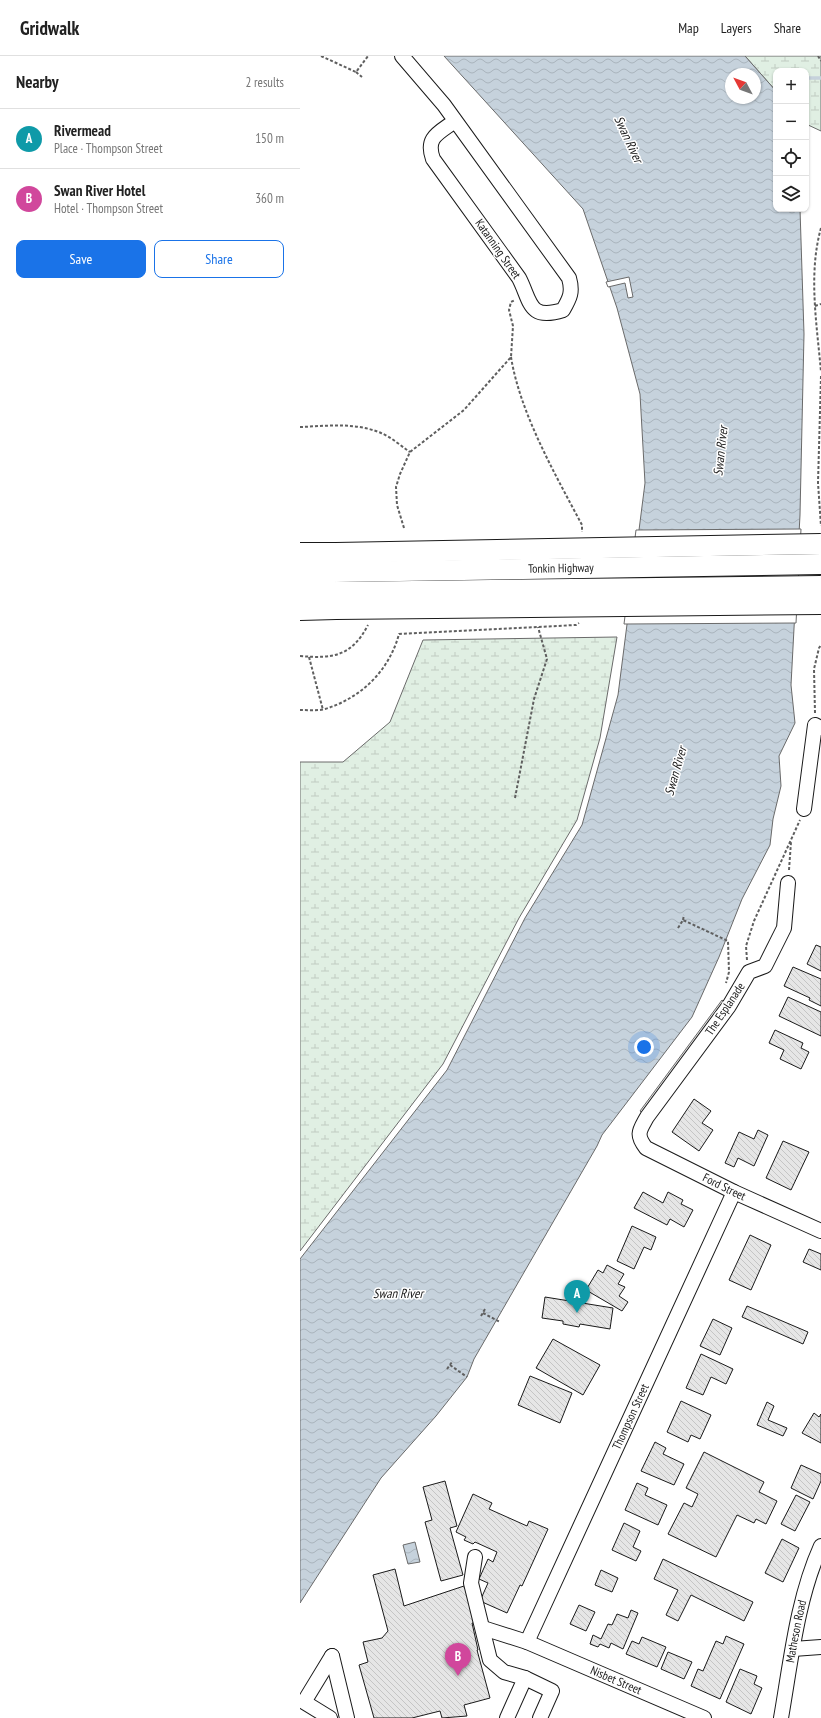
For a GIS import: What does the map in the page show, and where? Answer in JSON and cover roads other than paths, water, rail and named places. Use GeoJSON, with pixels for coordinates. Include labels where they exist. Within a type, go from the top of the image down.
{"type":"FeatureCollection","features":[{"type":"Feature","properties":{"kind":"highway"},"geometry":{"type":"LineString","coordinates":[[300,553],[821,544]]}},
{"type":"Feature","properties":{"kind":"highway","name":"Tonkin Highway"},"geometry":{"type":"LineString","coordinates":[[300,571],[336,572],[821,564]]}},
{"type":"Feature","properties":{"kind":"highway","name":"Tonkin Highway"},"geometry":{"type":"LineString","coordinates":[[300,591],[821,586]]}},
{"type":"Feature","properties":{"kind":"highway"},"geometry":{"type":"LineString","coordinates":[[300,610],[821,604]]}},
{"type":"Feature","properties":{"kind":"street","name":"Katanning Street"},"geometry":{"type":"LineString","coordinates":[[402,56],[444,105],[456,121],[569,278],[572,288],[569,300],[563,310],[551,314],[539,312],[530,305],[525,296],[523,286],[519,278],[433,159],[430,149],[433,138],[456,121]]}},
{"type":"Feature","properties":{"kind":"street"},"geometry":{"type":"LineString","coordinates":[[804,809],[818,727]]}},
{"type":"Feature","properties":{"kind":"street","name":"The Esplanade"},"geometry":{"type":"LineString","coordinates":[[639,1131],[647,1117],[729,1006],[748,972],[765,966],[784,928],[788,883]]}},
{"type":"Feature","properties":{"kind":"street","name":"Ford Street"},"geometry":{"type":"LineString","coordinates":[[639,1131],[640,1140],[646,1148],[734,1192],[821,1231]]}},
{"type":"Feature","properties":{"kind":"street","name":"Thompson Street"},"geometry":{"type":"LineString","coordinates":[[527,1642],[734,1192]]}},
{"type":"Feature","properties":{"kind":"street","name":"Matheson Road"},"geometry":{"type":"LineString","coordinates":[[781,1718],[801,1607],[815,1559],[821,1546]]}},
{"type":"Feature","properties":{"kind":"street"},"geometry":{"type":"LineString","coordinates":[[475,1557],[471,1583],[490,1660],[504,1672],[525,1678],[552,1691],[540,1718]]}},
{"type":"Feature","properties":{"kind":"street","name":"Nisbet Street"},"geometry":{"type":"LineString","coordinates":[[483,1628],[527,1642],[704,1718]]}},
{"type":"Feature","properties":{"kind":"street"},"geometry":{"type":"LineString","coordinates":[[793,1649],[821,1647]]}},
{"type":"Feature","properties":{"kind":"street"},"geometry":{"type":"LineString","coordinates":[[330,1718],[304,1702],[332,1656],[347,1718]]}},
{"type":"Feature","properties":{"kind":"street"},"geometry":{"type":"LineString","coordinates":[[507,1718],[525,1678]]}},
{"type":"Feature","properties":{"kind":"water","name":"Swan River"},"geometry":{"type":"Polygon","coordinates":[[[444,56],[745,56],[756,68],[725,68],[725,104],[761,104],[761,74],[773,88],[773,212],[800,212],[804,334],[800,515],[791,685],[795,723],[779,756],[781,786],[773,819],[770,845],[742,899],[719,957],[692,1017],[602,1135],[474,1359],[467,1377],[436,1416],[381,1478],[300,1603],[300,1259],[447,1070],[525,918],[582,825],[618,695],[645,483],[640,394],[617,308],[583,209],[444,56]]]}},
{"type":"Feature","properties":{"kind":"water"},"geometry":{"type":"Polygon","coordinates":[[[415,1542],[420,1562],[408,1564],[403,1545],[415,1542]]]}},
{"type":"Feature","properties":{"kind":"waterway"},"geometry":{"type":"LineString","coordinates":[[809,78],[821,78]]}},
{"type":"Feature","properties":{"kind":"place","name":"Rivermead"},"geometry":{"type":"Point","coordinates":[577,1313]}},
{"type":"Feature","properties":{"kind":"place","name":"Swan River Hotel"},"geometry":{"type":"Point","coordinates":[458,1676]}}]}
